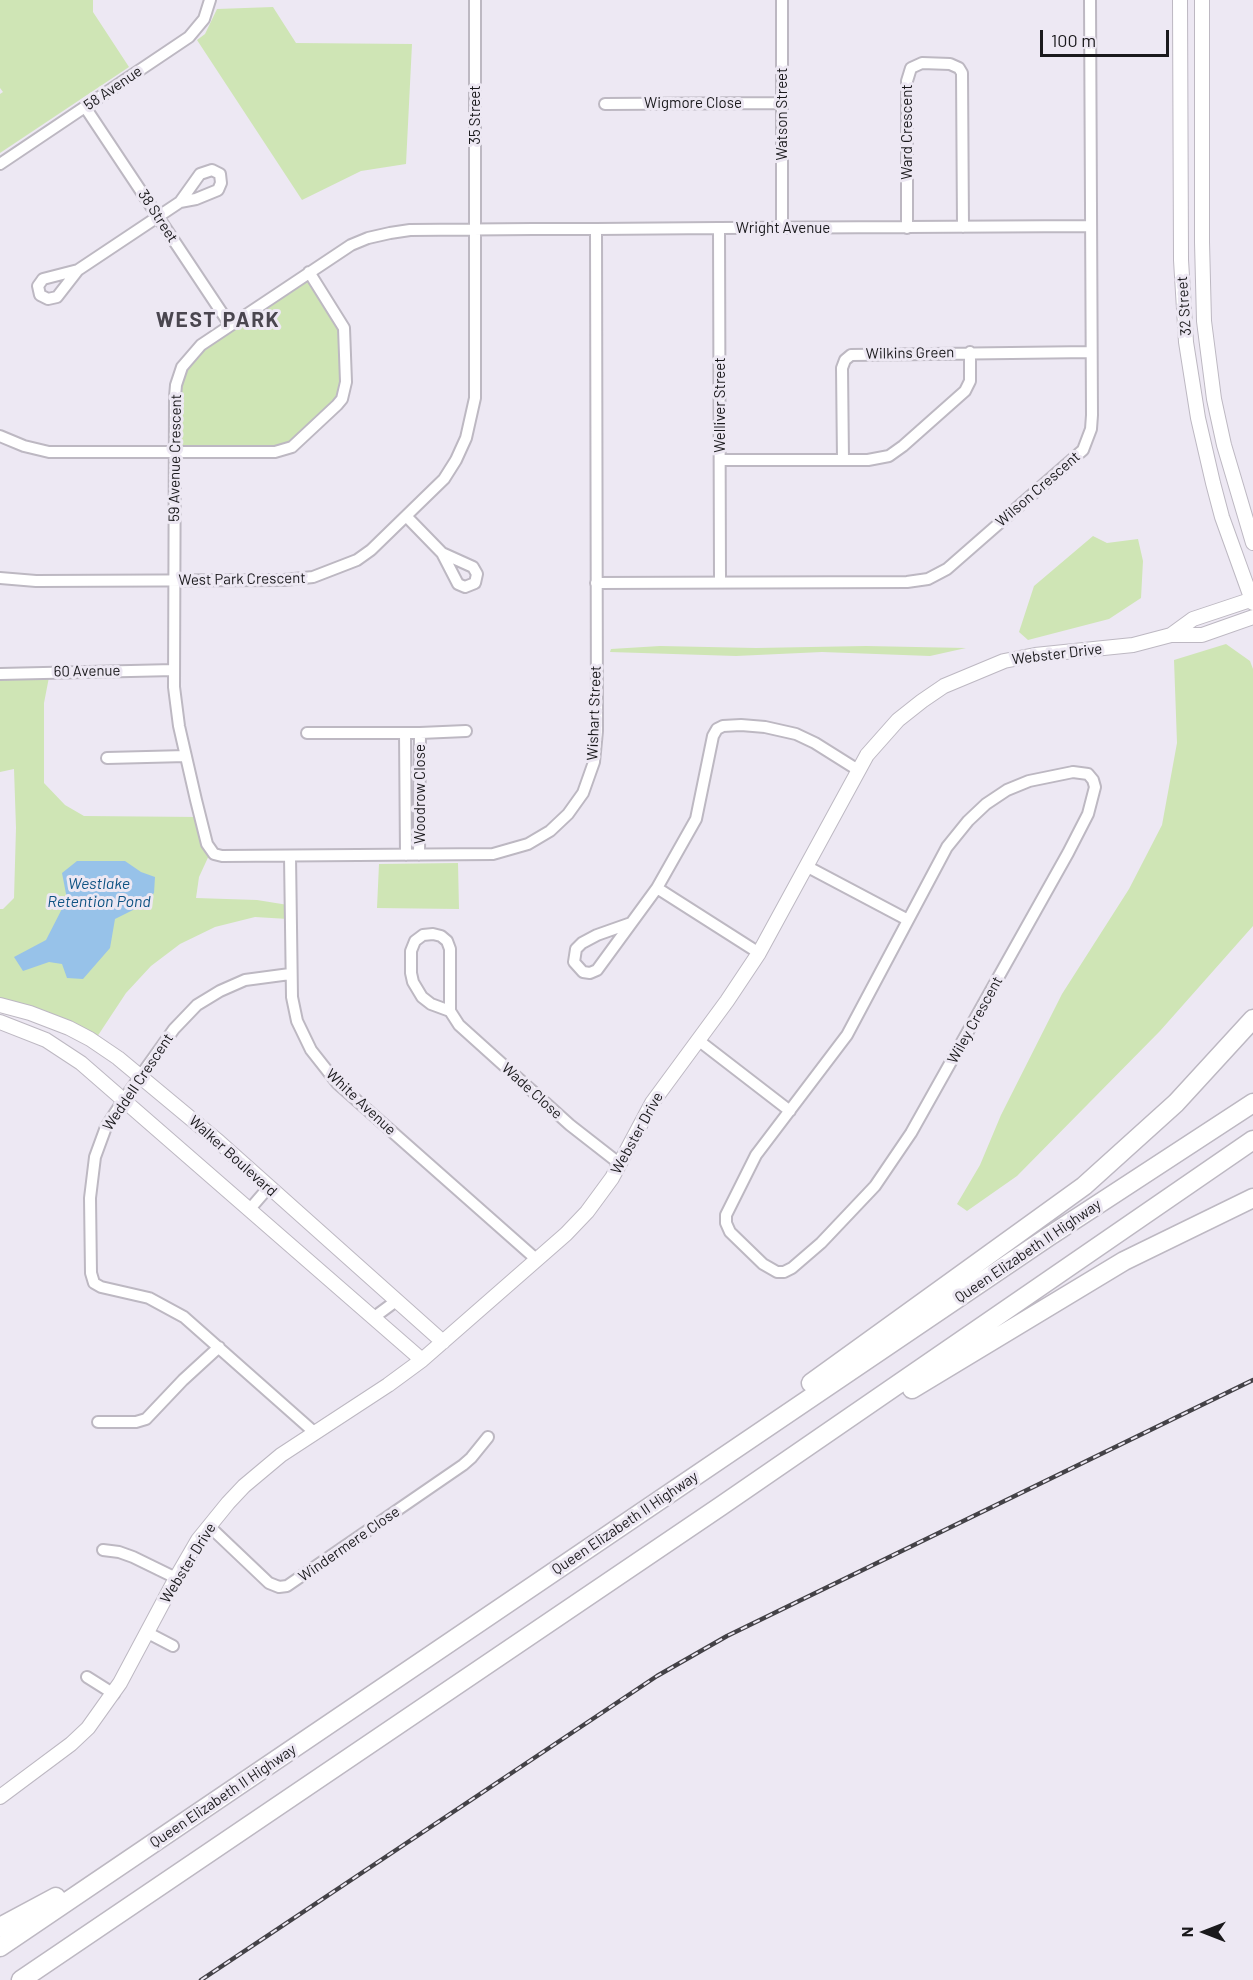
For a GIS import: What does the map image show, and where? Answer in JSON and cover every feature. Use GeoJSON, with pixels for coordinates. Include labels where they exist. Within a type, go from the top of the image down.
{"type":"FeatureCollection","features":[{"type":"Feature","properties":{"kind":"highway"},"geometry":{"type":"LineString","coordinates":[[630,1520],[688,1472],[1084,1186],[1176,1103],[1251,1020]]}},
{"type":"Feature","properties":{"kind":"highway","name":"Queen Elizabeth II Highway"},"geometry":{"type":"LineString","coordinates":[[0,1947],[1048,1237],[1253,1103]]}},
{"type":"Feature","properties":{"kind":"highway"},"geometry":{"type":"LineString","coordinates":[[21,1980],[721,1506],[1253,1140]]}},
{"type":"Feature","properties":{"kind":"highway"},"geometry":{"type":"LineString","coordinates":[[721,1506],[1124,1261],[1253,1199]]}},
{"type":"Feature","properties":{"kind":"highway"},"geometry":{"type":"LineString","coordinates":[[0,1927],[145,1849]]}},
{"type":"Feature","properties":{"kind":"street","name":"58 Avenue"},"geometry":{"type":"LineString","coordinates":[[0,164],[194,33],[204,19],[210,0]]}},
{"type":"Feature","properties":{"kind":"street","name":"35 Street"},"geometry":{"type":"LineString","coordinates":[[475,0],[475,230]]}},
{"type":"Feature","properties":{"kind":"street","name":"Watson Street"},"geometry":{"type":"LineString","coordinates":[[782,0],[782,228]]}},
{"type":"Feature","properties":{"kind":"street","name":"Wilson Crescent"},"geometry":{"type":"LineString","coordinates":[[596,583],[922,581],[940,573],[1083,450],[1091,429],[1090,0]]}},
{"type":"Feature","properties":{"kind":"street","name":"32 Street"},"geometry":{"type":"LineString","coordinates":[[1179,0],[1181,260],[1186,342],[1198,418],[1213,483],[1222,517],[1253,600]]}},
{"type":"Feature","properties":{"kind":"street"},"geometry":{"type":"LineString","coordinates":[[1192,0],[1202,88]]}},
{"type":"Feature","properties":{"kind":"street","name":"32 Street"},"geometry":{"type":"LineString","coordinates":[[1202,0],[1204,321],[1208,359],[1224,445],[1253,543]]}},
{"type":"Feature","properties":{"kind":"street","name":"Ward Crescent"},"geometry":{"type":"LineString","coordinates":[[907,228],[907,81],[912,68],[922,63],[950,64],[959,68],[962,73],[963,227]]}},
{"type":"Feature","properties":{"kind":"street","name":"Wigmore Close"},"geometry":{"type":"LineString","coordinates":[[605,104],[782,103]]}},
{"type":"Feature","properties":{"kind":"street","name":"38 Street"},"geometry":{"type":"LineString","coordinates":[[85,107],[230,325]]}},
{"type":"Feature","properties":{"kind":"street"},"geometry":{"type":"LineString","coordinates":[[78,270],[180,201]]}},
{"type":"Feature","properties":{"kind":"street","name":"Wright Avenue"},"geometry":{"type":"LineString","coordinates":[[475,230],[1091,226]]}},
{"type":"Feature","properties":{"kind":"street","name":"Welliver Street"},"geometry":{"type":"LineString","coordinates":[[719,228],[720,582]]}},
{"type":"Feature","properties":{"kind":"street","name":"Wishart Street"},"geometry":{"type":"LineString","coordinates":[[174,670],[176,711],[204,833],[211,851],[222,856],[484,855],[516,849],[550,831],[576,803],[588,781],[596,747],[596,229]]}},
{"type":"Feature","properties":{"kind":"street","name":"59 Avenue Crescent"},"geometry":{"type":"LineString","coordinates":[[174,670],[175,397],[182,367],[201,345],[351,245],[378,235],[410,230],[475,230]]}},
{"type":"Feature","properties":{"kind":"street","name":"West Park Crescent"},"geometry":{"type":"LineString","coordinates":[[0,578],[36,581],[284,580],[313,577],[342,567],[364,555],[438,486],[450,471],[466,438],[474,410],[476,386],[475,230]]}},
{"type":"Feature","properties":{"kind":"street"},"geometry":{"type":"LineString","coordinates":[[0,436],[24,446],[49,452],[283,451],[297,444],[342,399],[346,382],[344,328],[309,272]]}},
{"type":"Feature","properties":{"kind":"street","name":"Wilkins Green"},"geometry":{"type":"LineString","coordinates":[[720,460],[875,460],[889,456],[919,433],[965,391],[970,381],[970,352]]}},
{"type":"Feature","properties":{"kind":"street","name":"Wilkins Green"},"geometry":{"type":"LineString","coordinates":[[843,460],[842,368],[847,358],[859,354],[1091,352]]}},
{"type":"Feature","properties":{"kind":"street"},"geometry":{"type":"LineString","coordinates":[[406,516],[442,553]]}},
{"type":"Feature","properties":{"kind":"street","name":"Webster Drive"},"geometry":{"type":"LineString","coordinates":[[1171,635],[1193,619],[1253,600]]}},
{"type":"Feature","properties":{"kind":"street","name":"Webster Drive"},"geometry":{"type":"LineString","coordinates":[[0,1797],[71,1744],[88,1728],[114,1695],[176,1578],[209,1526],[228,1503],[263,1469],[422,1360],[566,1234],[603,1193],[652,1103],[759,953],[858,770],[881,737],[911,709],[944,686],[1004,661],[1035,655],[1133,645],[1171,635],[1202,635],[1253,617]]}},
{"type":"Feature","properties":{"kind":"street","name":"60 Avenue"},"geometry":{"type":"LineString","coordinates":[[0,674],[174,670]]}},
{"type":"Feature","properties":{"kind":"street"},"geometry":{"type":"LineString","coordinates":[[631,923],[582,943],[576,949],[574,963],[583,972],[590,973],[597,970],[657,888],[696,819],[713,736],[717,729],[723,726],[741,725],[765,727],[796,734],[858,770]]}},
{"type":"Feature","properties":{"kind":"street","name":"Woodrow Close"},"geometry":{"type":"LineString","coordinates":[[307,733],[466,731]]}},
{"type":"Feature","properties":{"kind":"street","name":"Woodrow Close"},"geometry":{"type":"LineString","coordinates":[[405,733],[406,855]]}},
{"type":"Feature","properties":{"kind":"street","name":"Woodrow Close"},"geometry":{"type":"LineString","coordinates":[[419,855],[420,733]]}},
{"type":"Feature","properties":{"kind":"street"},"geometry":{"type":"LineString","coordinates":[[106,758],[186,756]]}},
{"type":"Feature","properties":{"kind":"street","name":"Wiley Crescent"},"geometry":{"type":"LineString","coordinates":[[1081,772],[1088,774],[1095,787],[1088,814],[911,1133],[887,1171],[844,1220],[792,1268],[784,1272],[777,1272],[763,1264],[730,1232],[726,1219],[756,1155],[790,1111],[847,1035],[947,847],[968,820],[1007,790],[1029,781],[1081,772]]}},
{"type":"Feature","properties":{"kind":"street","name":"White Avenue"},"geometry":{"type":"LineString","coordinates":[[290,856],[291,998],[297,1022],[311,1050],[327,1073],[536,1259]]}},
{"type":"Feature","properties":{"kind":"street"},"geometry":{"type":"LineString","coordinates":[[806,866],[908,920]]}},
{"type":"Feature","properties":{"kind":"street"},"geometry":{"type":"LineString","coordinates":[[657,888],[759,953]]}},
{"type":"Feature","properties":{"kind":"street","name":"Wade Close"},"geometry":{"type":"LineString","coordinates":[[450,1011],[431,1004],[422,997],[413,982],[411,951],[415,941],[423,935],[433,934],[447,941],[450,949],[450,1011],[459,1025],[570,1125],[620,1164]]}},
{"type":"Feature","properties":{"kind":"street","name":"Weddell Crescent"},"geometry":{"type":"LineString","coordinates":[[290,974],[252,978],[232,985],[190,1011],[140,1075],[109,1122],[102,1137],[92,1173],[90,1198],[92,1280],[101,1287],[149,1298],[171,1309],[200,1330],[314,1432]]}},
{"type":"Feature","properties":{"kind":"street","name":"Walker Boulevard"},"geometry":{"type":"LineString","coordinates":[[0,1005],[30,1013],[79,1033],[140,1075],[219,1142],[443,1342]]}},
{"type":"Feature","properties":{"kind":"street","name":"Walker Boulevard"},"geometry":{"type":"LineString","coordinates":[[0,1022],[32,1033],[81,1063],[422,1360]]}},
{"type":"Feature","properties":{"kind":"street"},"geometry":{"type":"LineString","coordinates":[[698,1040],[790,1111]]}},
{"type":"Feature","properties":{"kind":"street"},"geometry":{"type":"LineString","coordinates":[[249,1210],[268,1188]]}},
{"type":"Feature","properties":{"kind":"street"},"geometry":{"type":"LineString","coordinates":[[373,1318],[396,1301]]}},
{"type":"Feature","properties":{"kind":"street"},"geometry":{"type":"LineString","coordinates":[[99,1422],[136,1422],[146,1419],[219,1347]]}},
{"type":"Feature","properties":{"kind":"street","name":"Windermere Close"},"geometry":{"type":"LineString","coordinates":[[209,1526],[269,1582],[279,1587],[288,1586],[463,1465],[488,1437]]}},
{"type":"Feature","properties":{"kind":"street"},"geometry":{"type":"LineString","coordinates":[[103,1551],[119,1552],[133,1557],[176,1578]]}},
{"type":"Feature","properties":{"kind":"street"},"geometry":{"type":"LineString","coordinates":[[148,1633],[173,1646]]}},
{"type":"Feature","properties":{"kind":"street"},"geometry":{"type":"LineString","coordinates":[[87,1677],[114,1695]]}},
{"type":"Feature","properties":{"kind":"green space"},"geometry":{"type":"Polygon","coordinates":[[[0,0],[93,0],[93,12],[129,67],[0,153],[0,94],[3,92],[0,88],[0,0]]]}},
{"type":"Feature","properties":{"kind":"green space"},"geometry":{"type":"Polygon","coordinates":[[[273,7],[296,43],[412,44],[406,164],[361,171],[302,200],[197,40],[205,34],[217,9],[273,7]]]}},
{"type":"Feature","properties":{"kind":"green space"},"geometry":{"type":"Polygon","coordinates":[[[309,272],[345,333],[345,388],[292,447],[174,452],[175,397],[188,358],[309,272]]]}},
{"type":"Feature","properties":{"kind":"green space"},"geometry":{"type":"Polygon","coordinates":[[[1093,536],[1107,543],[1138,539],[1143,561],[1141,598],[1109,619],[1028,640],[1019,632],[1034,586],[1093,536]]]}},
{"type":"Feature","properties":{"kind":"green space"},"geometry":{"type":"Polygon","coordinates":[[[1226,644],[1250,661],[1253,669],[1253,926],[1160,1031],[1017,1176],[967,1211],[957,1204],[980,1165],[1001,1115],[1062,994],[1129,889],[1162,825],[1177,743],[1174,660],[1226,644]]]}},
{"type":"Feature","properties":{"kind":"green space"},"geometry":{"type":"Polygon","coordinates":[[[660,646],[966,648],[930,656],[822,652],[736,656],[610,652],[611,649],[660,646]]]}},
{"type":"Feature","properties":{"kind":"green space"},"geometry":{"type":"Polygon","coordinates":[[[50,672],[44,703],[44,783],[65,805],[84,816],[200,817],[211,851],[199,877],[196,898],[257,900],[288,905],[288,919],[255,917],[215,927],[180,944],[151,966],[126,993],[95,1040],[0,1002],[0,909],[3,909],[14,898],[16,828],[14,769],[0,772],[0,674],[50,672]]]}},
{"type":"Feature","properties":{"kind":"green space"},"geometry":{"type":"Polygon","coordinates":[[[458,863],[459,909],[377,908],[379,864],[458,863]]]}},
{"type":"Feature","properties":{"kind":"water","name":"Westlake Retention Pond"},"geometry":{"type":"Polygon","coordinates":[[[77,861],[125,861],[141,872],[155,877],[154,893],[141,906],[115,919],[110,948],[83,979],[67,978],[62,964],[49,962],[23,971],[14,957],[46,940],[67,899],[62,873],[77,861]]]}},
{"type":"Feature","properties":{"kind":"railway"},"geometry":{"type":"LineString","coordinates":[[201,1980],[657,1676],[727,1636],[1253,1380]]}},
{"type":"Feature","properties":{"kind":"district","name":"WEST PARK"},"geometry":{"type":"Point","coordinates":[218,320]}}]}
